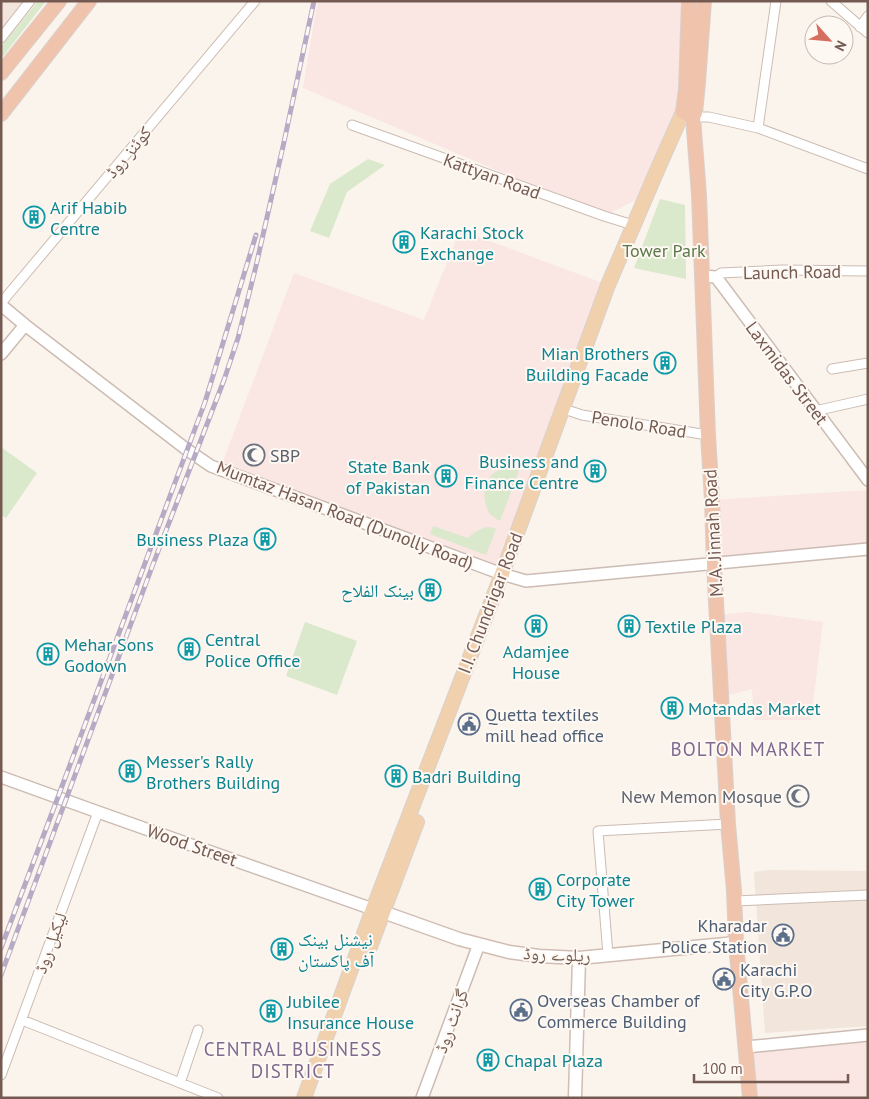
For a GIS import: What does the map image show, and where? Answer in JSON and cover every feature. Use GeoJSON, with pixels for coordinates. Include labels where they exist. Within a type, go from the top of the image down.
{"type":"FeatureCollection","features":[{"type":"Feature","properties":{"kind":"highway"},"geometry":{"type":"LineString","coordinates":[[1,73],[59,1]]}},
{"type":"Feature","properties":{"kind":"highway"},"geometry":{"type":"LineString","coordinates":[[1,114],[89,1]]}},
{"type":"Feature","properties":{"kind":"highway","name":"M.A. Jinnah Road"},"geometry":{"type":"LineString","coordinates":[[690,1],[686,88],[699,195],[708,435],[728,824],[736,943],[750,1098]]}},
{"type":"Feature","properties":{"kind":"highway","name":"M.A. Jinnah Road"},"geometry":{"type":"LineString","coordinates":[[688,114],[695,113],[704,1]]}},
{"type":"Feature","properties":{"kind":"main road","name":"I.I. Chundrigar Road"},"geometry":{"type":"LineString","coordinates":[[506,575],[608,285],[658,166],[688,114]]}},
{"type":"Feature","properties":{"kind":"main road","name":"I.I. Chundrigar Road"},"geometry":{"type":"LineString","coordinates":[[304,1098],[378,911],[639,227],[684,128],[688,114]]}},
{"type":"Feature","properties":{"kind":"main road","name":"I.I. Chundrigar Road"},"geometry":{"type":"LineString","coordinates":[[313,1098],[378,911]]}},
{"type":"Feature","properties":{"kind":"main road","name":"ریلوے روڈ"},"geometry":{"type":"LineString","coordinates":[[378,911],[459,939],[508,952],[524,954],[578,958],[736,943]]}},
{"type":"Feature","properties":{"kind":"main road"},"geometry":{"type":"LineString","coordinates":[[574,1098],[578,958]]}},
{"type":"Feature","properties":{"kind":"street"},"geometry":{"type":"LineString","coordinates":[[1,38],[30,1]]}},
{"type":"Feature","properties":{"kind":"street","name":"کوئنز روڈ"},"geometry":{"type":"LineString","coordinates":[[1,304],[255,1]]}},
{"type":"Feature","properties":{"kind":"street"},"geometry":{"type":"LineString","coordinates":[[758,128],[776,1]]}},
{"type":"Feature","properties":{"kind":"street"},"geometry":{"type":"LineString","coordinates":[[831,1],[864,30],[868,16]]}},
{"type":"Feature","properties":{"kind":"street"},"geometry":{"type":"LineString","coordinates":[[688,114],[758,128],[868,169]]}},
{"type":"Feature","properties":{"kind":"street","name":"Kattyan Road"},"geometry":{"type":"LineString","coordinates":[[352,125],[604,216],[634,225]]}},
{"type":"Feature","properties":{"kind":"street","name":"Launch Road"},"geometry":{"type":"LineString","coordinates":[[716,276],[721,273],[782,270],[868,271]]}},
{"type":"Feature","properties":{"kind":"street"},"geometry":{"type":"LineString","coordinates":[[702,276],[716,276]]}},
{"type":"Feature","properties":{"kind":"street","name":"Laxmidas Street"},"geometry":{"type":"LineString","coordinates":[[716,276],[868,480]]}},
{"type":"Feature","properties":{"kind":"street","name":"Mumtaz Hasan Road (Dunolly Road)"},"geometry":{"type":"LineString","coordinates":[[1,304],[25,325],[186,449],[211,466],[526,581],[868,549]]}},
{"type":"Feature","properties":{"kind":"street"},"geometry":{"type":"LineString","coordinates":[[1,354],[25,325]]}},
{"type":"Feature","properties":{"kind":"street"},"geometry":{"type":"LineString","coordinates":[[832,369],[868,363]]}},
{"type":"Feature","properties":{"kind":"street"},"geometry":{"type":"LineString","coordinates":[[815,411],[868,399]]}},
{"type":"Feature","properties":{"kind":"street","name":"Penolo Road"},"geometry":{"type":"LineString","coordinates":[[570,411],[582,415],[708,435]]}},
{"type":"Feature","properties":{"kind":"street","name":"Wood Street"},"geometry":{"type":"LineString","coordinates":[[1,776],[378,911]]}},
{"type":"Feature","properties":{"kind":"street","name":"لیکیل روڈ"},"geometry":{"type":"LineString","coordinates":[[1,1075],[98,812]]}},
{"type":"Feature","properties":{"kind":"street"},"geometry":{"type":"LineString","coordinates":[[608,955],[598,830],[728,824]]}},
{"type":"Feature","properties":{"kind":"street"},"geometry":{"type":"LineString","coordinates":[[734,901],[868,895]]}},
{"type":"Feature","properties":{"kind":"street","name":"گرانٹ روڈ"},"geometry":{"type":"LineString","coordinates":[[422,1098],[479,944]]}},
{"type":"Feature","properties":{"kind":"street"},"geometry":{"type":"LineString","coordinates":[[22,1020],[218,1098]]}},
{"type":"Feature","properties":{"kind":"street"},"geometry":{"type":"LineString","coordinates":[[180,1083],[198,1030]]}},
{"type":"Feature","properties":{"kind":"street"},"geometry":{"type":"LineString","coordinates":[[746,1047],[868,1034]]}},
{"type":"Feature","properties":{"kind":"shaded area"},"geometry":{"type":"Polygon","coordinates":[[[1,1],[26,1],[1,31],[1,1]]]}},
{"type":"Feature","properties":{"kind":"shaded area"},"geometry":{"type":"Polygon","coordinates":[[[319,1],[687,1],[681,108],[645,193],[636,200],[604,216],[303,88],[319,1]]]}},
{"type":"Feature","properties":{"kind":"shaded area","name":"State Bank of Pakistan"},"geometry":{"type":"Polygon","coordinates":[[[460,230],[608,285],[502,574],[220,469],[294,273],[424,320],[460,230]]]}},
{"type":"Feature","properties":{"kind":"shaded area"},"geometry":{"type":"Polygon","coordinates":[[[868,490],[868,549],[714,564],[712,500],[868,490]]]}},
{"type":"Feature","properties":{"kind":"shaded area"},"geometry":{"type":"Polygon","coordinates":[[[748,612],[823,622],[811,720],[754,720],[752,689],[721,697],[717,615],[748,612]]]}},
{"type":"Feature","properties":{"kind":"shaded area"},"geometry":{"type":"Polygon","coordinates":[[[767,870],[868,871],[868,1026],[765,1033],[754,872],[767,870]]]}},
{"type":"Feature","properties":{"kind":"shaded area"},"geometry":{"type":"Polygon","coordinates":[[[868,1035],[868,1098],[750,1098],[746,1047],[868,1035]]]}},
{"type":"Feature","properties":{"kind":"green space"},"geometry":{"type":"Polygon","coordinates":[[[38,1],[46,1],[1,59],[1,47],[38,1]]]}},
{"type":"Feature","properties":{"kind":"green space"},"geometry":{"type":"Polygon","coordinates":[[[368,159],[385,165],[347,192],[329,238],[310,231],[330,184],[368,159]]]}},
{"type":"Feature","properties":{"kind":"green space","name":"Tower Park"},"geometry":{"type":"Polygon","coordinates":[[[660,199],[685,205],[686,279],[634,268],[660,199]]]}},
{"type":"Feature","properties":{"kind":"green space"},"geometry":{"type":"Polygon","coordinates":[[[1,447],[37,473],[6,518],[1,515],[1,447]]]}},
{"type":"Feature","properties":{"kind":"green space"},"geometry":{"type":"Polygon","coordinates":[[[513,468],[519,470],[500,521],[490,514],[487,509],[485,503],[486,485],[497,471],[513,468]]]}},
{"type":"Feature","properties":{"kind":"green space"},"geometry":{"type":"Polygon","coordinates":[[[433,526],[468,538],[484,528],[496,529],[486,555],[430,534],[433,526]]]}},
{"type":"Feature","properties":{"kind":"green space"},"geometry":{"type":"Polygon","coordinates":[[[305,622],[357,641],[337,695],[286,676],[305,622]]]}},
{"type":"Feature","properties":{"kind":"railway"},"geometry":{"type":"LineString","coordinates":[[1,975],[152,567],[224,380],[238,338],[284,142],[314,1]]}},
{"type":"Feature","properties":{"kind":"railway"},"geometry":{"type":"LineString","coordinates":[[1,948],[205,402],[256,235]]}},
{"type":"Feature","properties":{"kind":"place","name":"Arif Habib Centre"},"geometry":{"type":"Point","coordinates":[34,217]}},
{"type":"Feature","properties":{"kind":"place","name":"Karachi Stock Exchange"},"geometry":{"type":"Point","coordinates":[404,242]}},
{"type":"Feature","properties":{"kind":"place","name":"Mian Brothers Building Facade"},"geometry":{"type":"Point","coordinates":[665,363]}},
{"type":"Feature","properties":{"kind":"place","name":"SBP"},"geometry":{"type":"Point","coordinates":[254,455]}},
{"type":"Feature","properties":{"kind":"place","name":"Business and Finance Centre"},"geometry":{"type":"Point","coordinates":[595,471]}},
{"type":"Feature","properties":{"kind":"place","name":"State Bank of Pakistan"},"geometry":{"type":"Point","coordinates":[446,476]}},
{"type":"Feature","properties":{"kind":"place","name":"Business Plaza"},"geometry":{"type":"Point","coordinates":[265,539]}},
{"type":"Feature","properties":{"kind":"place","name":"بینک الفلاح"},"geometry":{"type":"Point","coordinates":[430,590]}},
{"type":"Feature","properties":{"kind":"place","name":"Adamjee House"},"geometry":{"type":"Point","coordinates":[536,626]}},
{"type":"Feature","properties":{"kind":"place","name":"Textile Plaza"},"geometry":{"type":"Point","coordinates":[629,626]}},
{"type":"Feature","properties":{"kind":"place","name":"Central Police Office"},"geometry":{"type":"Point","coordinates":[189,649]}},
{"type":"Feature","properties":{"kind":"place","name":"Mehar Sons Godown"},"geometry":{"type":"Point","coordinates":[48,654]}},
{"type":"Feature","properties":{"kind":"place","name":"Motandas Market"},"geometry":{"type":"Point","coordinates":[672,708]}},
{"type":"Feature","properties":{"kind":"place","name":"Quetta textiles mill head office"},"geometry":{"type":"Point","coordinates":[469,724]}},
{"type":"Feature","properties":{"kind":"place","name":"Messer's Rally Brothers Building"},"geometry":{"type":"Point","coordinates":[130,771]}},
{"type":"Feature","properties":{"kind":"place","name":"Badri Building"},"geometry":{"type":"Point","coordinates":[396,776]}},
{"type":"Feature","properties":{"kind":"place","name":"New Memon Mosque"},"geometry":{"type":"Point","coordinates":[798,796]}},
{"type":"Feature","properties":{"kind":"place","name":"Corporate City Tower"},"geometry":{"type":"Point","coordinates":[540,889]}},
{"type":"Feature","properties":{"kind":"place","name":"Kharadar Police Station"},"geometry":{"type":"Point","coordinates":[783,935]}},
{"type":"Feature","properties":{"kind":"place","name":"نیشنل بینک آف پاکستان"},"geometry":{"type":"Point","coordinates":[282,949]}},
{"type":"Feature","properties":{"kind":"place","name":"Karachi City G.P.O"},"geometry":{"type":"Point","coordinates":[724,979]}},
{"type":"Feature","properties":{"kind":"place","name":"Overseas Chamber of Commerce Building"},"geometry":{"type":"Point","coordinates":[521,1010]}},
{"type":"Feature","properties":{"kind":"place","name":"Jubilee Insurance House"},"geometry":{"type":"Point","coordinates":[271,1011]}},
{"type":"Feature","properties":{"kind":"place","name":"Chapal Plaza"},"geometry":{"type":"Point","coordinates":[488,1060]}},
{"type":"Feature","properties":{"kind":"district","name":"BOLTON MARKET"},"geometry":{"type":"Point","coordinates":[748,749]}},
{"type":"Feature","properties":{"kind":"district","name":"CENTRAL BUSINESS DISTRICT"},"geometry":{"type":"Point","coordinates":[293,1060]}}]}
